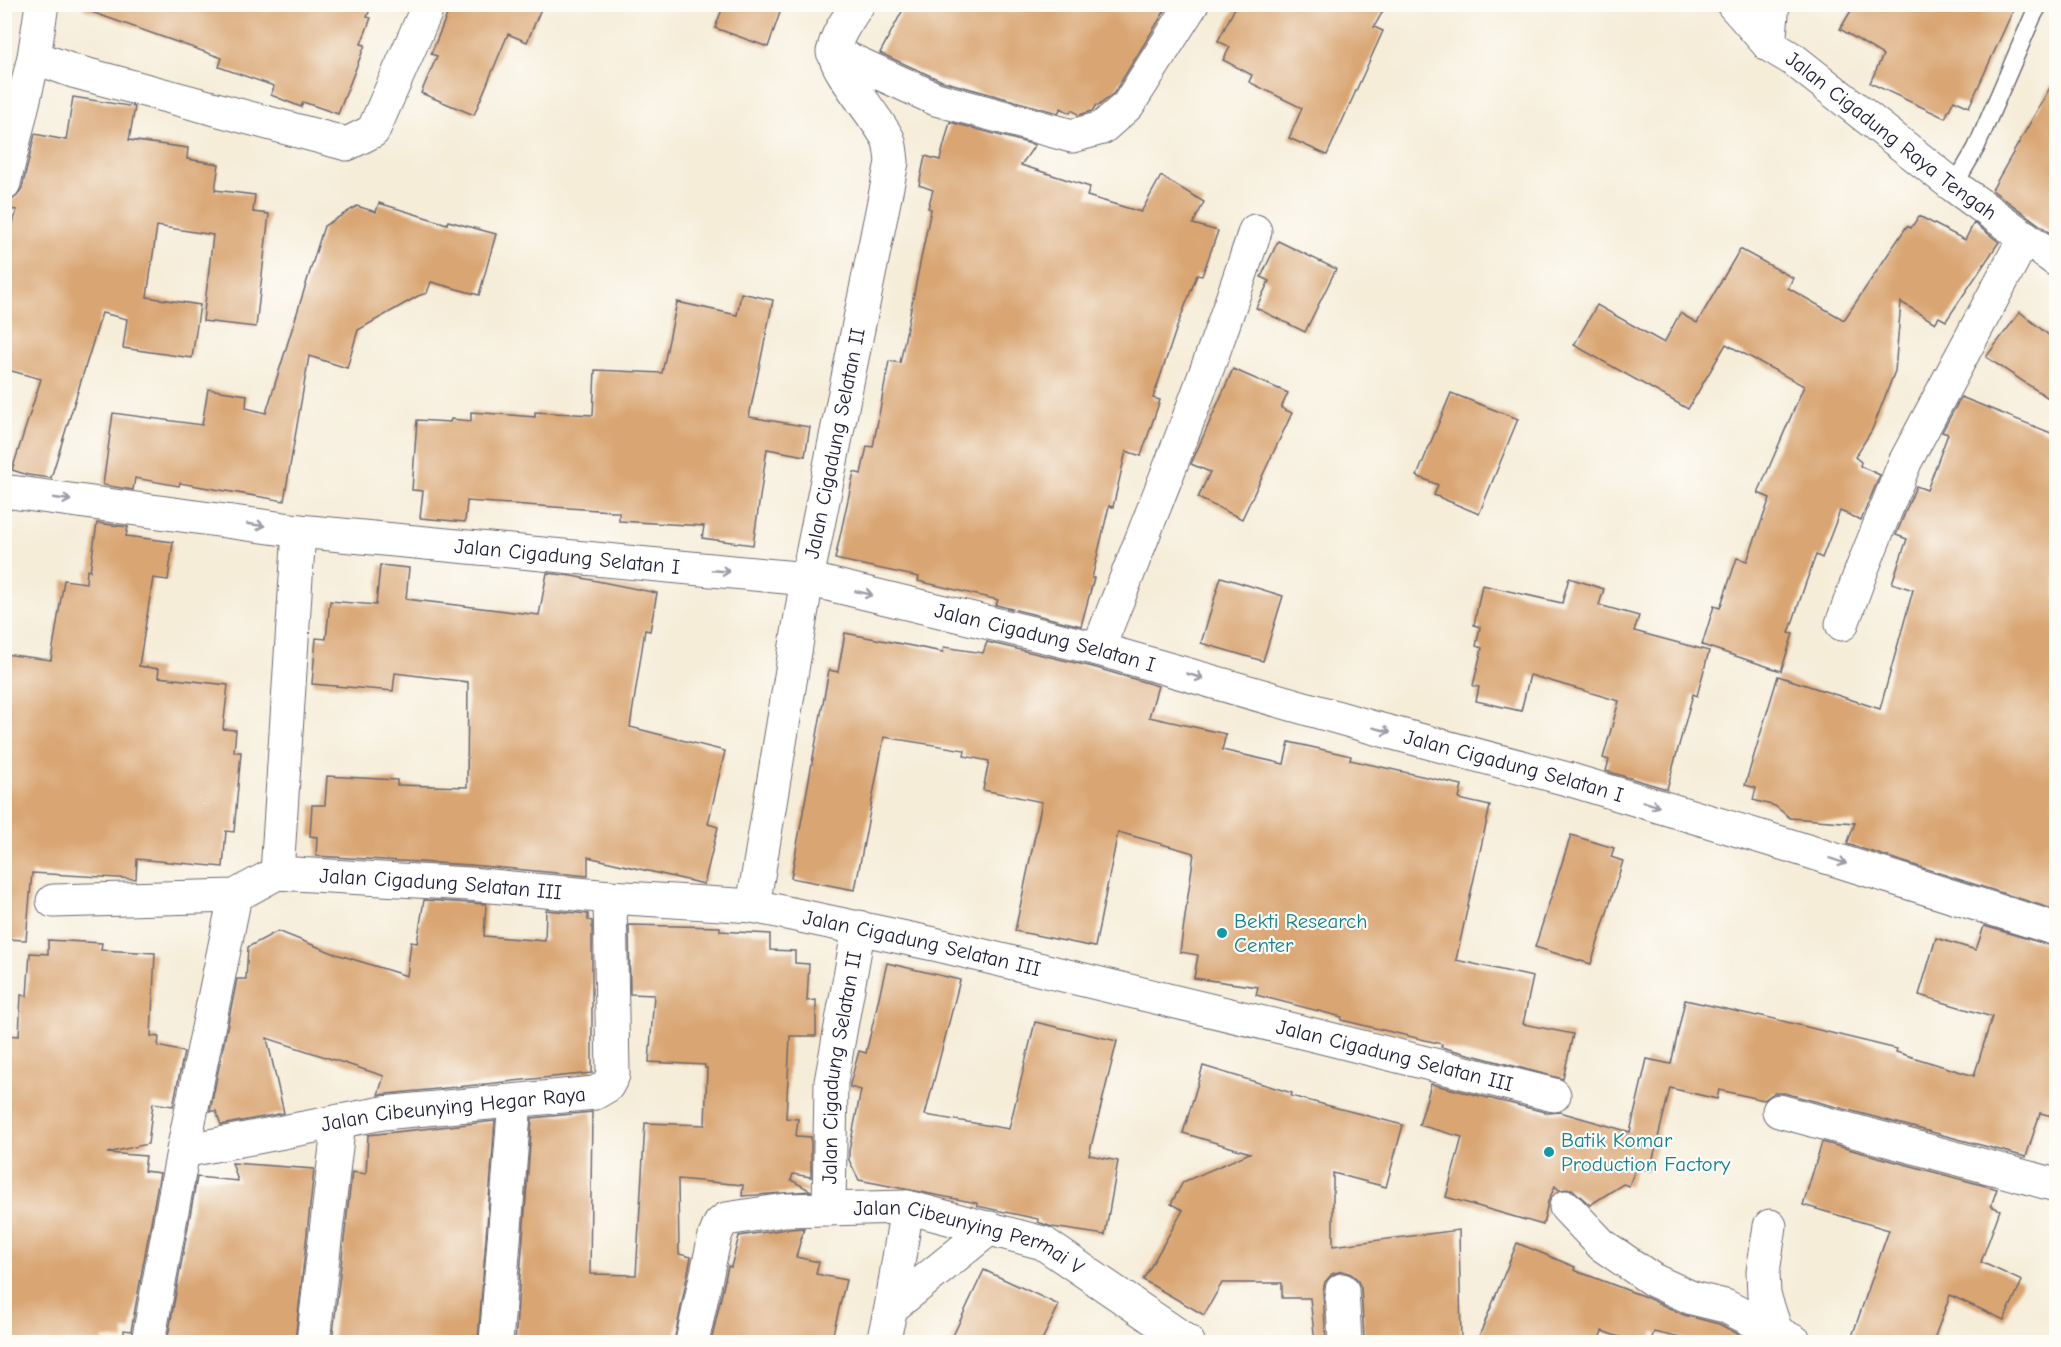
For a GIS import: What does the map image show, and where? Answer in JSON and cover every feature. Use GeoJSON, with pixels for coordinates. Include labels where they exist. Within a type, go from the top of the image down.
{"type":"FeatureCollection","features":[{"type":"Feature","properties":{"kind":"street"},"geometry":{"type":"LineString","coordinates":[[7,164],[34,57],[42,4]]}},
{"type":"Feature","properties":{"kind":"street"},"geometry":{"type":"LineString","coordinates":[[34,57],[73,71],[347,144],[373,131],[429,4]]}},
{"type":"Feature","properties":{"kind":"street"},"geometry":{"type":"LineString","coordinates":[[858,4],[837,38],[833,52],[936,99],[1072,136],[1102,128],[1128,105],[1192,4]]}},
{"type":"Feature","properties":{"kind":"street","name":"Jalan Cigadung Raya Tengah"},"geometry":{"type":"LineString","coordinates":[[1733,4],[1770,45],[1794,60],[1954,186],[2056,260]]}},
{"type":"Feature","properties":{"kind":"street"},"geometry":{"type":"LineString","coordinates":[[1770,45],[1773,4]]}},
{"type":"Feature","properties":{"kind":"street","name":"Jalan Cigadung Selatan II"},"geometry":{"type":"LineString","coordinates":[[753,906],[807,579],[892,162],[889,141],[855,88],[839,68],[833,52]]}},
{"type":"Feature","properties":{"kind":"street"},"geometry":{"type":"LineString","coordinates":[[1098,649],[1204,377],[1255,231]]}},
{"type":"Feature","properties":{"kind":"street"},"geometry":{"type":"LineString","coordinates":[[1842,624],[1905,462],[2025,237]]}},
{"type":"Feature","properties":{"kind":"street","name":"Jalan Cigadung Selatan I"},"geometry":{"type":"LineString","coordinates":[[4,491],[299,531],[807,579],[1098,649],[1378,729],[1571,780],[2056,929]]}},
{"type":"Feature","properties":{"kind":"street"},"geometry":{"type":"LineString","coordinates":[[53,901],[235,896],[278,873],[299,531]]}},
{"type":"Feature","properties":{"kind":"street","name":"Jalan Cigadung Selatan III"},"geometry":{"type":"LineString","coordinates":[[278,873],[469,884],[610,897],[753,906],[859,927],[1307,1033],[1554,1095]]}},
{"type":"Feature","properties":{"kind":"street"},"geometry":{"type":"LineString","coordinates":[[148,1342],[183,1151],[235,896]]}},
{"type":"Feature","properties":{"kind":"street","name":"Jalan Cibeunying Hegar Raya"},"geometry":{"type":"LineString","coordinates":[[183,1151],[383,1113],[595,1093],[607,1086],[613,1075],[610,897]]}},
{"type":"Feature","properties":{"kind":"street","name":"Jalan Cigadung Selatan II"},"geometry":{"type":"LineString","coordinates":[[829,1209],[831,1082],[859,927]]}},
{"type":"Feature","properties":{"kind":"street"},"geometry":{"type":"LineString","coordinates":[[496,1342],[515,1101]]}},
{"type":"Feature","properties":{"kind":"street"},"geometry":{"type":"LineString","coordinates":[[1779,1111],[2056,1185]]}},
{"type":"Feature","properties":{"kind":"street"},"geometry":{"type":"LineString","coordinates":[[313,1342],[339,1121]]}},
{"type":"Feature","properties":{"kind":"street"},"geometry":{"type":"LineString","coordinates":[[883,1342],[891,1308],[907,1207]]}},
{"type":"Feature","properties":{"kind":"street","name":"Jalan Cibeunying Permai V"},"geometry":{"type":"LineString","coordinates":[[692,1342],[715,1236],[720,1224],[726,1218],[785,1210],[907,1207],[1043,1243],[1188,1342]]}},
{"type":"Feature","properties":{"kind":"street"},"geometry":{"type":"LineString","coordinates":[[1566,1207],[1602,1245],[1653,1280],[1692,1298],[1725,1306],[1785,1337]]}},
{"type":"Feature","properties":{"kind":"street"},"geometry":{"type":"LineString","coordinates":[[1770,1226],[1763,1272],[1764,1295],[1785,1337]]}},
{"type":"Feature","properties":{"kind":"street"},"geometry":{"type":"LineString","coordinates":[[891,1308],[990,1228]]}},
{"type":"Feature","properties":{"kind":"street"},"geometry":{"type":"LineString","coordinates":[[1341,1290],[1344,1342]]}},
{"type":"Feature","properties":{"kind":"lane"},"geometry":{"type":"LineString","coordinates":[[1954,186],[1976,148],[2040,4]]}},
{"type":"Feature","properties":{"kind":"building"},"geometry":{"type":"Polygon","coordinates":[[[84,4],[372,4],[367,17],[371,18],[361,44],[365,45],[338,114],[303,102],[301,107],[271,95],[274,86],[219,67],[222,58],[83,9],[84,4]]]}},
{"type":"Feature","properties":{"kind":"building"},"geometry":{"type":"Polygon","coordinates":[[[447,4],[543,4],[527,42],[508,34],[474,115],[421,93],[437,56],[431,54],[449,10],[447,4]]]}},
{"type":"Feature","properties":{"kind":"building"},"geometry":{"type":"Polygon","coordinates":[[[724,4],[783,4],[768,47],[715,28],[724,4]]]}},
{"type":"Feature","properties":{"kind":"building"},"geometry":{"type":"Polygon","coordinates":[[[906,4],[1169,4],[1114,93],[1098,106],[1096,105],[1092,111],[1079,115],[1072,110],[1070,113],[1061,108],[1058,113],[942,81],[880,53],[906,4]]]}},
{"type":"Feature","properties":{"kind":"building"},"geometry":{"type":"Polygon","coordinates":[[[1237,4],[1387,4],[1374,27],[1383,31],[1327,155],[1289,138],[1302,108],[1249,82],[1252,75],[1223,60],[1230,47],[1218,41],[1237,4]]]}},
{"type":"Feature","properties":{"kind":"building"},"geometry":{"type":"Polygon","coordinates":[[[1855,4],[2016,4],[1969,107],[1954,100],[1945,118],[1870,83],[1883,55],[1840,29],[1855,4]]]}},
{"type":"Feature","properties":{"kind":"building"},"geometry":{"type":"Polygon","coordinates":[[[2056,77],[2056,237],[1992,190],[2056,77]]]}},
{"type":"Feature","properties":{"kind":"building"},"geometry":{"type":"Polygon","coordinates":[[[73,97],[135,107],[129,140],[188,148],[187,159],[219,164],[215,190],[255,195],[253,212],[269,214],[256,327],[203,321],[213,235],[157,226],[147,297],[200,305],[192,358],[123,348],[127,319],[102,313],[51,478],[12,470],[41,379],[4,369],[4,254],[17,210],[4,209],[4,201],[10,201],[17,196],[22,188],[35,134],[66,140],[73,97]]]}},
{"type":"Feature","properties":{"kind":"building"},"geometry":{"type":"Polygon","coordinates":[[[950,122],[1035,145],[1021,165],[1090,187],[1087,196],[1141,212],[1161,176],[1204,202],[1193,224],[1218,231],[1202,276],[1197,275],[1177,327],[1153,398],[1160,400],[1141,456],[1126,451],[1113,507],[1109,506],[1081,626],[996,605],[998,600],[918,581],[919,577],[835,559],[854,472],[861,474],[867,446],[873,447],[889,361],[900,363],[931,209],[928,208],[933,190],[919,185],[925,156],[940,160],[950,122]]]}},
{"type":"Feature","properties":{"kind":"building"},"geometry":{"type":"Polygon","coordinates":[[[379,203],[447,224],[448,221],[496,234],[479,295],[431,282],[427,293],[358,330],[347,368],[309,356],[284,501],[180,483],[179,486],[135,478],[133,490],[103,485],[113,413],[202,425],[208,389],[247,395],[246,408],[266,413],[324,226],[357,206],[376,212],[379,203]]]}},
{"type":"Feature","properties":{"kind":"building"},"geometry":{"type":"Polygon","coordinates":[[[1919,216],[1965,240],[1974,223],[1999,242],[1946,321],[1939,317],[1935,323],[1901,302],[1895,371],[1872,430],[1855,457],[1861,462],[1860,466],[1880,475],[1861,520],[1840,511],[1822,558],[1816,555],[1789,633],[1793,634],[1781,671],[1702,645],[1714,606],[1720,608],[1737,558],[1747,561],[1770,498],[1758,493],[1804,386],[1726,344],[1688,409],[1574,345],[1597,305],[1664,343],[1680,313],[1697,323],[1740,249],[1793,278],[1788,288],[1844,320],[1907,226],[1911,228],[1919,216]]]}},
{"type":"Feature","properties":{"kind":"building"},"geometry":{"type":"Polygon","coordinates":[[[1278,241],[1336,269],[1305,332],[1256,308],[1269,281],[1261,277],[1278,241]]]}},
{"type":"Feature","properties":{"kind":"building"},"geometry":{"type":"Polygon","coordinates":[[[741,293],[773,300],[749,417],[810,427],[805,456],[767,449],[753,545],[702,538],[704,526],[619,521],[619,512],[611,511],[467,501],[465,522],[420,518],[423,491],[412,490],[417,420],[471,421],[471,412],[535,417],[535,412],[593,415],[595,370],[662,373],[677,302],[737,315],[741,293]]]}},
{"type":"Feature","properties":{"kind":"building"},"geometry":{"type":"Polygon","coordinates":[[[2020,312],[2056,341],[2056,403],[1986,357],[2020,312]]]}},
{"type":"Feature","properties":{"kind":"building"},"geometry":{"type":"Polygon","coordinates":[[[1233,369],[1288,393],[1281,408],[1292,413],[1242,519],[1198,498],[1210,472],[1191,464],[1233,369]]]}},
{"type":"Feature","properties":{"kind":"building"},"geometry":{"type":"Polygon","coordinates":[[[1451,393],[1518,419],[1479,514],[1434,495],[1438,485],[1417,476],[1451,393]]]}},
{"type":"Feature","properties":{"kind":"building"},"geometry":{"type":"Polygon","coordinates":[[[1961,397],[2056,435],[2056,910],[1847,844],[1855,823],[1790,818],[1775,806],[1753,800],[1756,788],[1745,785],[1778,676],[1880,709],[1913,590],[1892,583],[1907,539],[1896,535],[1916,486],[1927,490],[1948,434],[1942,432],[1961,397]]]}},
{"type":"Feature","properties":{"kind":"building"},"geometry":{"type":"Polygon","coordinates":[[[97,523],[128,527],[126,536],[173,542],[168,580],[153,578],[139,666],[159,669],[158,677],[228,685],[223,729],[236,730],[234,752],[241,752],[234,832],[226,831],[223,867],[137,859],[136,879],[32,873],[26,940],[4,939],[4,654],[51,660],[64,580],[86,583],[97,523]]]}},
{"type":"Feature","properties":{"kind":"building"},"geometry":{"type":"Polygon","coordinates":[[[380,565],[409,568],[406,599],[539,615],[547,573],[657,593],[650,631],[645,630],[630,727],[725,751],[708,824],[718,827],[704,884],[588,857],[588,876],[471,865],[316,856],[317,837],[310,836],[312,805],[325,805],[327,776],[397,780],[397,785],[467,787],[468,682],[395,673],[393,691],[312,684],[316,638],[326,639],[330,601],[376,605],[380,565]]]}},
{"type":"Feature","properties":{"kind":"building"},"geometry":{"type":"Polygon","coordinates":[[[1221,577],[1283,596],[1263,661],[1201,643],[1221,577]]]}},
{"type":"Feature","properties":{"kind":"building"},"geometry":{"type":"Polygon","coordinates":[[[1569,578],[1604,589],[1599,605],[1639,616],[1634,631],[1709,651],[1697,696],[1693,694],[1667,789],[1606,771],[1609,760],[1603,758],[1619,701],[1530,675],[1521,711],[1476,701],[1479,687],[1473,686],[1482,648],[1476,646],[1480,627],[1474,625],[1482,585],[1562,603],[1569,578]]]}},
{"type":"Feature","properties":{"kind":"building"},"geometry":{"type":"Polygon","coordinates":[[[845,633],[943,652],[944,647],[983,653],[987,642],[1093,667],[1158,686],[1149,717],[1226,734],[1222,750],[1284,764],[1289,742],[1351,756],[1350,760],[1462,785],[1459,799],[1490,806],[1456,960],[1533,977],[1523,1024],[1573,1034],[1563,1079],[1441,1047],[1442,1044],[1341,1020],[1342,1017],[1256,995],[1258,987],[1194,978],[1198,955],[1180,952],[1194,853],[1118,832],[1095,947],[1015,931],[1042,802],[983,790],[989,761],[964,756],[965,750],[884,737],[855,890],[791,878],[829,670],[838,672],[845,633]]]}},
{"type":"Feature","properties":{"kind":"building"},"geometry":{"type":"Polygon","coordinates":[[[1571,835],[1614,848],[1611,857],[1623,861],[1591,964],[1535,947],[1571,835]]]}},
{"type":"Feature","properties":{"kind":"building"},"geometry":{"type":"Polygon","coordinates":[[[424,900],[486,904],[484,936],[545,941],[546,910],[588,914],[588,920],[592,921],[592,1073],[378,1095],[384,1076],[267,1038],[284,1113],[221,1125],[216,1111],[210,1111],[237,979],[246,979],[248,947],[278,931],[333,953],[407,976],[411,942],[417,943],[424,900]]]}},
{"type":"Feature","properties":{"kind":"building"},"geometry":{"type":"Polygon","coordinates":[[[629,925],[720,927],[720,931],[770,934],[770,950],[795,951],[795,963],[809,964],[807,1001],[816,1000],[816,1036],[790,1036],[786,1118],[798,1119],[796,1136],[811,1137],[811,1177],[793,1174],[791,1180],[811,1191],[742,1196],[743,1185],[678,1179],[679,1254],[691,1257],[674,1342],[515,1342],[532,1118],[592,1112],[590,1274],[636,1275],[645,1123],[705,1125],[707,1068],[705,1065],[649,1062],[654,995],[630,994],[629,925]]]}},
{"type":"Feature","properties":{"kind":"building"},"geometry":{"type":"Polygon","coordinates":[[[1984,926],[2056,947],[2056,1117],[2040,1113],[2026,1157],[1784,1093],[1774,1093],[1764,1100],[1719,1090],[1717,1099],[1670,1088],[1650,1171],[1636,1167],[1629,1186],[1623,1184],[1590,1205],[1572,1189],[1559,1190],[1555,1186],[1548,1202],[1543,1225],[1446,1197],[1462,1137],[1419,1125],[1431,1084],[1549,1113],[1560,1112],[1630,1132],[1647,1059],[1671,1064],[1685,1000],[1758,1015],[1897,1049],[1896,1052],[1974,1076],[1992,1017],[1919,995],[1936,938],[1976,950],[1984,926]]]}},
{"type":"Feature","properties":{"kind":"building"},"geometry":{"type":"Polygon","coordinates":[[[48,940],[102,943],[101,950],[155,953],[151,1036],[159,1037],[158,1046],[184,1052],[173,1106],[153,1103],[148,1144],[107,1153],[146,1156],[144,1171],[160,1173],[131,1331],[124,1330],[124,1340],[104,1338],[103,1342],[4,1342],[4,1035],[19,1036],[21,995],[27,996],[30,953],[48,954],[48,940]]]}},
{"type":"Feature","properties":{"kind":"building"},"geometry":{"type":"Polygon","coordinates":[[[887,963],[960,980],[925,1115],[1009,1129],[1035,1022],[1117,1041],[1089,1155],[1118,1161],[1105,1235],[1052,1227],[1038,1222],[1038,1219],[977,1206],[977,1203],[859,1180],[849,1160],[849,1151],[861,1090],[850,1087],[850,1084],[859,1051],[866,1053],[887,963]]]}},
{"type":"Feature","properties":{"kind":"building"},"geometry":{"type":"Polygon","coordinates":[[[1203,1066],[1292,1093],[1291,1096],[1403,1125],[1386,1187],[1333,1173],[1333,1246],[1459,1230],[1461,1341],[1399,1342],[1398,1335],[1364,1339],[1361,1288],[1357,1279],[1342,1271],[1332,1274],[1325,1282],[1323,1291],[1326,1342],[1315,1342],[1310,1298],[1282,1298],[1282,1283],[1222,1283],[1204,1315],[1143,1280],[1183,1210],[1171,1204],[1183,1182],[1250,1153],[1183,1133],[1203,1066]]]}},
{"type":"Feature","properties":{"kind":"building"},"geometry":{"type":"Polygon","coordinates":[[[495,1121],[478,1342],[332,1342],[352,1172],[366,1174],[368,1135],[495,1121]]]}},
{"type":"Feature","properties":{"kind":"building"},"geometry":{"type":"Polygon","coordinates":[[[1822,1142],[1997,1189],[1991,1206],[2000,1210],[1981,1262],[2022,1281],[2004,1320],[1950,1295],[1933,1342],[1850,1342],[1889,1230],[1803,1205],[1822,1142]]]}},
{"type":"Feature","properties":{"kind":"building"},"geometry":{"type":"Polygon","coordinates":[[[232,1163],[314,1169],[295,1342],[209,1342],[168,1336],[197,1177],[238,1181],[232,1163]]]}},
{"type":"Feature","properties":{"kind":"building"},"geometry":{"type":"Polygon","coordinates":[[[804,1228],[796,1257],[819,1262],[816,1274],[846,1280],[831,1342],[711,1342],[728,1266],[731,1267],[739,1236],[804,1228]]]}},
{"type":"Feature","properties":{"kind":"building"},"geometry":{"type":"Polygon","coordinates":[[[1517,1243],[1575,1267],[1574,1270],[1643,1296],[1684,1315],[1719,1324],[1740,1335],[1738,1342],[1698,1342],[1654,1332],[1650,1342],[1633,1342],[1602,1331],[1598,1342],[1507,1342],[1508,1337],[1478,1339],[1517,1243]]]}},
{"type":"Feature","properties":{"kind":"building"},"geometry":{"type":"Polygon","coordinates":[[[984,1270],[1059,1305],[1041,1342],[950,1342],[984,1270]]]}},
{"type":"Feature","properties":{"kind":"place","name":"Bekti Research Center"},"geometry":{"type":"Point","coordinates":[1222,933]}},
{"type":"Feature","properties":{"kind":"place","name":"Batik Komar Production Factory"},"geometry":{"type":"Point","coordinates":[1549,1152]}}]}
